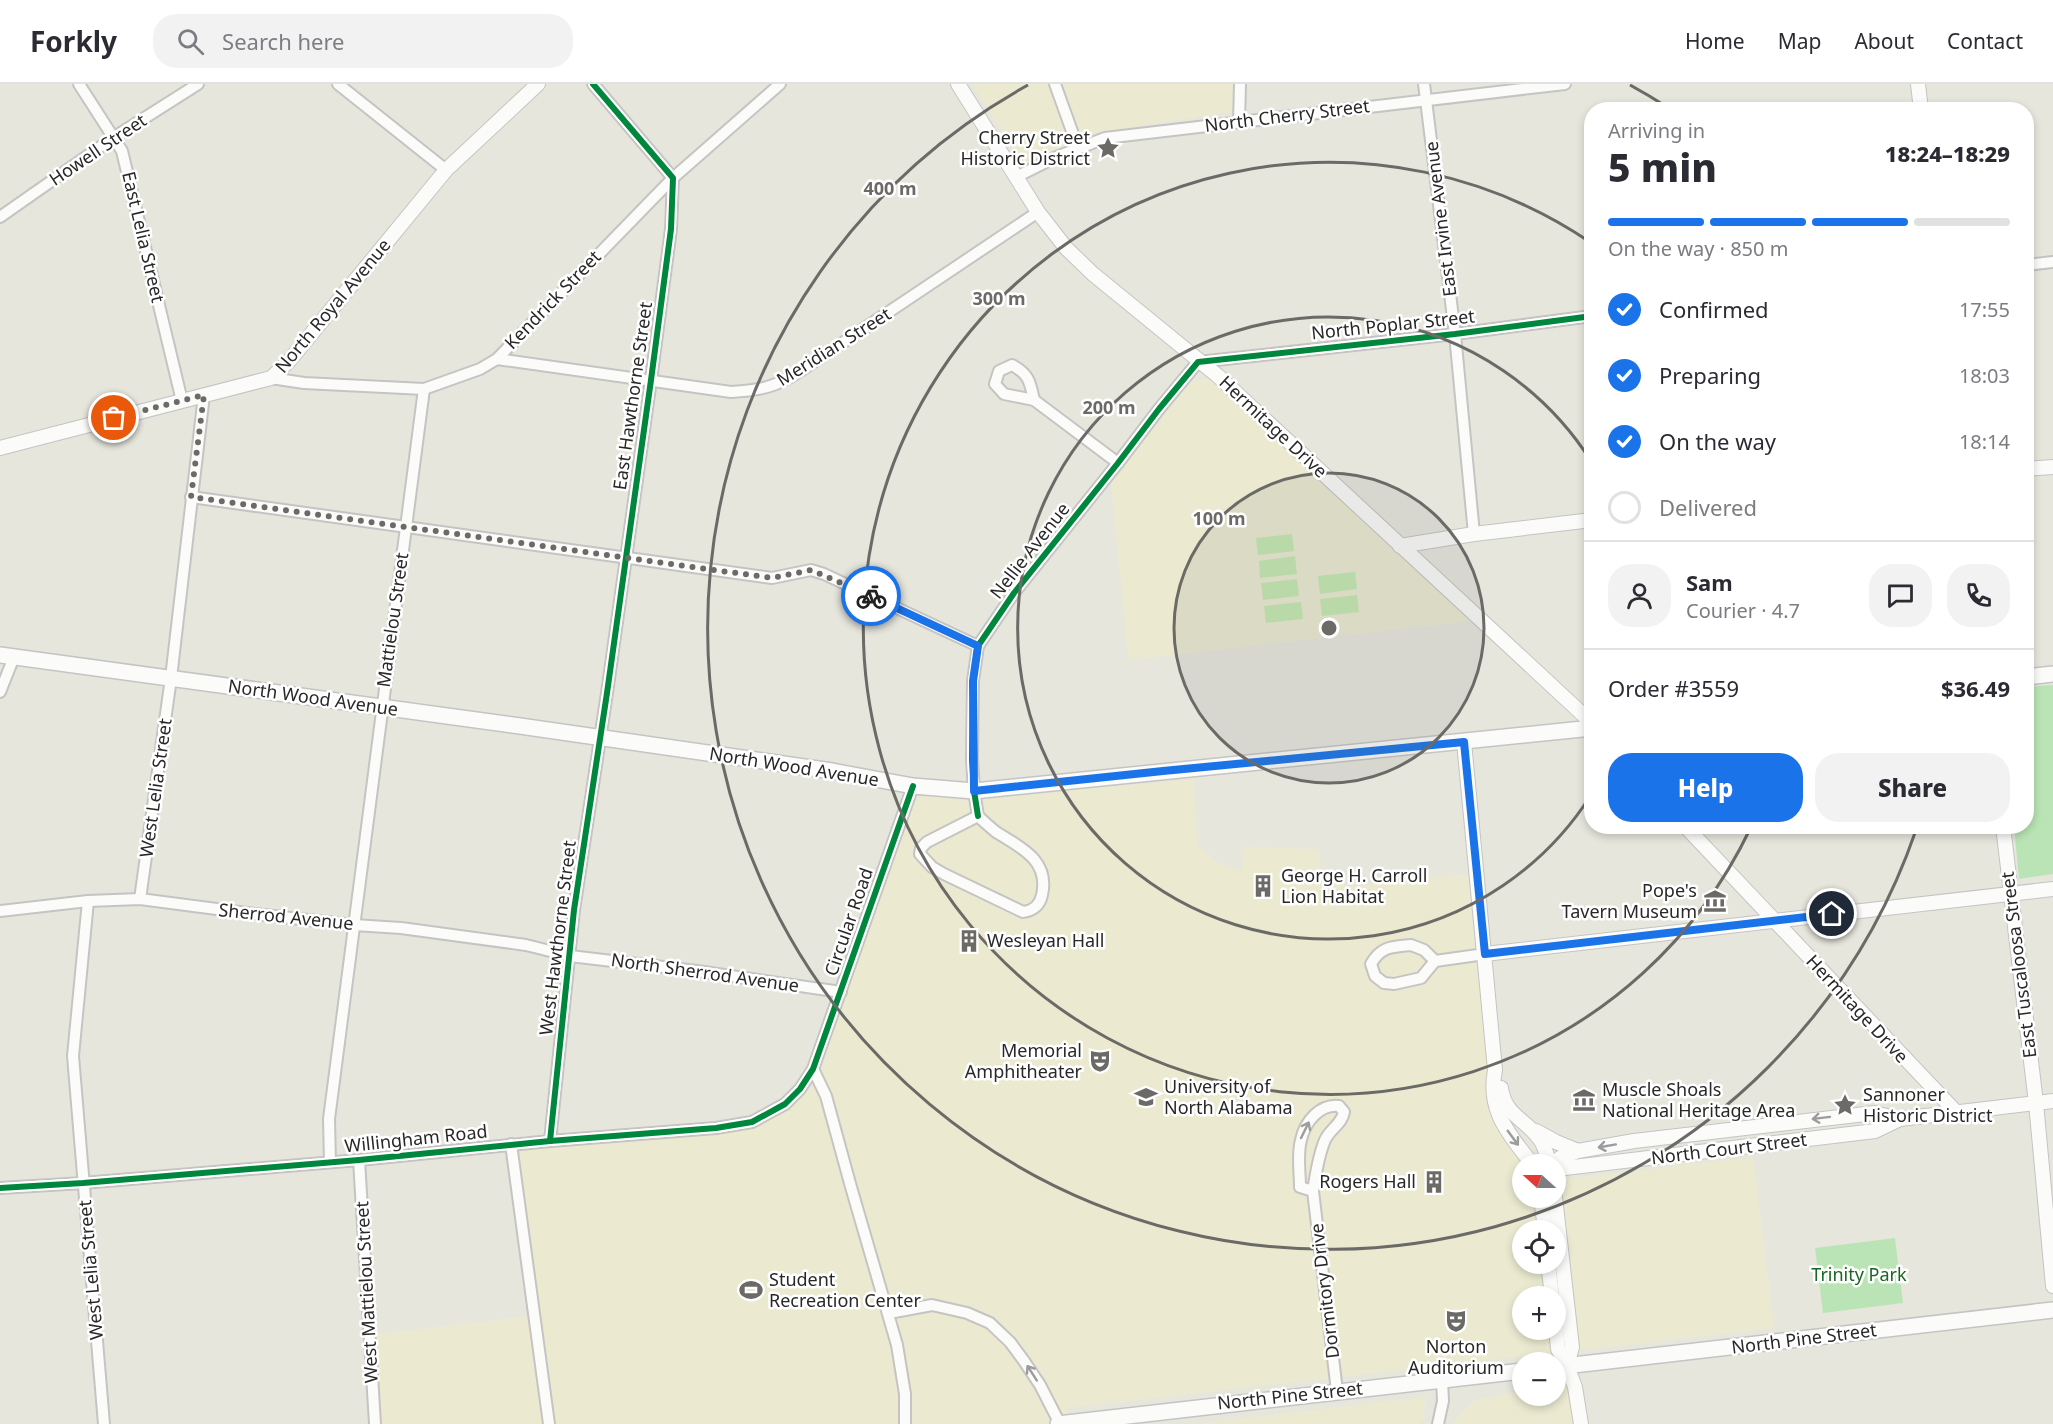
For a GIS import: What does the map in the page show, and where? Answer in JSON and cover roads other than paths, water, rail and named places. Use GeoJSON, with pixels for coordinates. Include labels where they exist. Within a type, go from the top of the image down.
{"type":"FeatureCollection","features":[{"type":"Feature","properties":{"kind":"main road","name":"North Wood Avenue"},"geometry":{"type":"LineString","coordinates":[[7,656],[820,770],[913,786],[974,791],[1584,729]]}},
{"type":"Feature","properties":{"kind":"main road"},"geometry":{"type":"LineString","coordinates":[[2034,676],[2053,674]]}},
{"type":"Feature","properties":{"kind":"main road","name":"North Pine Street"},"geometry":{"type":"LineString","coordinates":[[1566,1365],[2053,1310]]}},
{"type":"Feature","properties":{"kind":"main road","name":"North Pine Street"},"geometry":{"type":"LineString","coordinates":[[1067,1423],[1512,1372]]}},
{"type":"Feature","properties":{"kind":"street","name":"East Lelia Street"},"geometry":{"type":"LineString","coordinates":[[79,84],[122,151],[182,401]]}},
{"type":"Feature","properties":{"kind":"street","name":"Howell Street"},"geometry":{"type":"LineString","coordinates":[[0,218],[114,138],[198,84]]}},
{"type":"Feature","properties":{"kind":"street"},"geometry":{"type":"LineString","coordinates":[[338,84],[446,170]]}},
{"type":"Feature","properties":{"kind":"street","name":"North Royal Avenue"},"geometry":{"type":"LineString","coordinates":[[0,448],[271,378],[289,361],[446,170],[538,84]]}},
{"type":"Feature","properties":{"kind":"street"},"geometry":{"type":"LineString","coordinates":[[593,84],[673,178]]}},
{"type":"Feature","properties":{"kind":"street","name":"Kendrick Street"},"geometry":{"type":"LineString","coordinates":[[271,378],[304,383],[424,390],[480,369],[497,358],[673,178],[780,84]]}},
{"type":"Feature","properties":{"kind":"street","name":"Hermitage Drive"},"geometry":{"type":"LineString","coordinates":[[958,84],[1038,212],[1066,248],[1093,274],[1218,376],[1584,716]]}},
{"type":"Feature","properties":{"kind":"street"},"geometry":{"type":"LineString","coordinates":[[1055,84],[1078,147]]}},
{"type":"Feature","properties":{"kind":"street"},"geometry":{"type":"LineString","coordinates":[[1239,122],[1240,84]]}},
{"type":"Feature","properties":{"kind":"street","name":"East Irvine Avenue"},"geometry":{"type":"LineString","coordinates":[[1424,84],[1455,334],[1474,534]]}},
{"type":"Feature","properties":{"kind":"street","name":"North Cherry Street"},"geometry":{"type":"LineString","coordinates":[[1016,177],[1078,147],[1105,138],[1565,84]]}},
{"type":"Feature","properties":{"kind":"street"},"geometry":{"type":"LineString","coordinates":[[1918,84],[1920,102]]}},
{"type":"Feature","properties":{"kind":"street","name":"East Hawthorne Street"},"geometry":{"type":"LineString","coordinates":[[599,739],[651,380],[670,229],[673,178]]}},
{"type":"Feature","properties":{"kind":"street","name":"Meridian Street"},"geometry":{"type":"LineString","coordinates":[[497,358],[731,392],[756,391],[781,384],[1038,212]]}},
{"type":"Feature","properties":{"kind":"street"},"geometry":{"type":"LineString","coordinates":[[2034,264],[2053,262]]}},
{"type":"Feature","properties":{"kind":"street","name":"North Poplar Street"},"geometry":{"type":"LineString","coordinates":[[1198,362],[1455,334],[1584,317]]}},
{"type":"Feature","properties":{"kind":"street","name":"Nellie Avenue"},"geometry":{"type":"LineString","coordinates":[[978,816],[974,791],[973,681],[978,646],[1014,593],[1198,362]]}},
{"type":"Feature","properties":{"kind":"street","name":"Mattielou Street"},"geometry":{"type":"LineString","coordinates":[[381,708],[424,390]]}},
{"type":"Feature","properties":{"kind":"street"},"geometry":{"type":"LineString","coordinates":[[171,678],[204,395]]}},
{"type":"Feature","properties":{"kind":"street"},"geometry":{"type":"LineString","coordinates":[[1034,400],[1118,463]]}},
{"type":"Feature","properties":{"kind":"street"},"geometry":{"type":"LineString","coordinates":[[2034,468],[2053,466]]}},
{"type":"Feature","properties":{"kind":"street"},"geometry":{"type":"LineString","coordinates":[[191,497],[772,578],[811,570],[978,646]]}},
{"type":"Feature","properties":{"kind":"street"},"geometry":{"type":"LineString","coordinates":[[1400,546],[1474,534],[1584,521]]}},
{"type":"Feature","properties":{"kind":"street"},"geometry":{"type":"LineString","coordinates":[[0,692],[7,656]]}},
{"type":"Feature","properties":{"kind":"street","name":"West Lelia Street"},"geometry":{"type":"LineString","coordinates":[[140,899],[171,678]]}},
{"type":"Feature","properties":{"kind":"street"},"geometry":{"type":"LineString","coordinates":[[330,1162],[329,1119],[381,708]]}},
{"type":"Feature","properties":{"kind":"street","name":"West Hawthorne Street"},"geometry":{"type":"LineString","coordinates":[[550,1141],[574,910],[599,739]]}},
{"type":"Feature","properties":{"kind":"street"},"geometry":{"type":"LineString","coordinates":[[1464,742],[1496,1070],[1505,1105],[1530,1128],[1542,1142],[1548,1154]]}},
{"type":"Feature","properties":{"kind":"street","name":"Circular Road"},"geometry":{"type":"LineString","coordinates":[[813,1069],[913,786]]}},
{"type":"Feature","properties":{"kind":"street"},"geometry":{"type":"LineString","coordinates":[[978,816],[994,830],[1026,850],[1041,871],[1043,892],[1040,902],[1029,911],[1023,912],[944,874],[932,867],[920,854],[921,848],[927,842],[978,816]]}},
{"type":"Feature","properties":{"kind":"street","name":"Hermitage Drive"},"geometry":{"type":"LineString","coordinates":[[1693,834],[1956,1112]]}},
{"type":"Feature","properties":{"kind":"street","name":"East Tuscaloosa Street"},"geometry":{"type":"LineString","coordinates":[[2004,834],[2036,1103],[2053,1286]]}},
{"type":"Feature","properties":{"kind":"street"},"geometry":{"type":"LineString","coordinates":[[1435,961],[1424,950],[1411,945],[1390,947],[1377,953],[1371,964],[1375,976],[1384,982],[1394,984],[1421,978],[1435,961],[2053,889]]}},
{"type":"Feature","properties":{"kind":"street","name":"Sherrod Avenue"},"geometry":{"type":"LineString","coordinates":[[0,911],[88,901],[140,899],[354,925],[401,928],[526,945],[570,956]]}},
{"type":"Feature","properties":{"kind":"street","name":"West Lelia Street"},"geometry":{"type":"LineString","coordinates":[[88,901],[73,1056],[104,1424]]}},
{"type":"Feature","properties":{"kind":"street","name":"North Sherrod Avenue"},"geometry":{"type":"LineString","coordinates":[[570,956],[697,970],[841,992]]}},
{"type":"Feature","properties":{"kind":"street"},"geometry":{"type":"LineString","coordinates":[[813,1069],[827,1098],[850,1187],[889,1313],[905,1394],[905,1424]]}},
{"type":"Feature","properties":{"kind":"street","name":"Willingham Road"},"geometry":{"type":"LineString","coordinates":[[0,1188],[359,1160],[511,1144],[716,1128],[752,1122],[785,1104],[800,1089],[813,1069]]}},
{"type":"Feature","properties":{"kind":"street"},"geometry":{"type":"LineString","coordinates":[[1496,1070],[1492,1086],[1496,1110],[1508,1132],[1524,1154]]}},
{"type":"Feature","properties":{"kind":"street","name":"North Court Street"},"geometry":{"type":"LineString","coordinates":[[1566,1168],[1875,1131],[1899,1119],[2053,1101]]}},
{"type":"Feature","properties":{"kind":"street","name":"Dormitory Drive"},"geometry":{"type":"LineString","coordinates":[[1313,1191],[1300,1187],[1300,1141],[1307,1124],[1318,1111],[1330,1105],[1339,1106],[1344,1112],[1342,1120],[1326,1137],[1318,1161],[1313,1191],[1337,1391]]}},
{"type":"Feature","properties":{"kind":"street","name":"North Court Street"},"geometry":{"type":"LineString","coordinates":[[1566,1155],[1578,1150],[1634,1141],[1874,1113],[1899,1119]]}},
{"type":"Feature","properties":{"kind":"street"},"geometry":{"type":"LineString","coordinates":[[1530,1128],[1556,1142],[1578,1150]]}},
{"type":"Feature","properties":{"kind":"street"},"geometry":{"type":"LineString","coordinates":[[1634,1141],[1637,1159]]}},
{"type":"Feature","properties":{"kind":"street"},"geometry":{"type":"LineString","coordinates":[[511,1144],[549,1424]]}},
{"type":"Feature","properties":{"kind":"street","name":"West Mattielou Street"},"geometry":{"type":"LineString","coordinates":[[359,1160],[375,1424]]}},
{"type":"Feature","properties":{"kind":"street"},"geometry":{"type":"LineString","coordinates":[[1556,1208],[1572,1347],[1566,1357]]}},
{"type":"Feature","properties":{"kind":"street"},"geometry":{"type":"LineString","coordinates":[[889,1313],[932,1305],[967,1313],[990,1323],[1010,1342],[1067,1423]]}},
{"type":"Feature","properties":{"kind":"street"},"geometry":{"type":"LineString","coordinates":[[1566,1374],[1575,1387],[1581,1424]]}},
{"type":"Feature","properties":{"kind":"street"},"geometry":{"type":"LineString","coordinates":[[1438,1424],[1443,1401],[1442,1380]]}},
{"type":"Feature","properties":{"kind":"place","name":"Cherry Street Historic District"},"geometry":{"type":"Point","coordinates":[1108,148]}},
{"type":"Feature","properties":{"kind":"place","name":"George H. Carroll Lion Habitat"},"geometry":{"type":"Point","coordinates":[1263,886]}},
{"type":"Feature","properties":{"kind":"place","name":"Pope's Tavern Museum"},"geometry":{"type":"Point","coordinates":[1715,901]}},
{"type":"Feature","properties":{"kind":"place","name":"Wesleyan Hall"},"geometry":{"type":"Point","coordinates":[969,941]}},
{"type":"Feature","properties":{"kind":"place","name":"Memorial Amphitheater"},"geometry":{"type":"Point","coordinates":[1100,1061]}},
{"type":"Feature","properties":{"kind":"place","name":"University of North Alabama"},"geometry":{"type":"Point","coordinates":[1146,1097]}},
{"type":"Feature","properties":{"kind":"place","name":"Muscle Shoals National Heritage Area"},"geometry":{"type":"Point","coordinates":[1584,1100]}},
{"type":"Feature","properties":{"kind":"place","name":"Sannoner Historic District"},"geometry":{"type":"Point","coordinates":[1845,1105]}},
{"type":"Feature","properties":{"kind":"place","name":"Rogers Hall"},"geometry":{"type":"Point","coordinates":[1434,1182]}},
{"type":"Feature","properties":{"kind":"place","name":"Student Recreation Center"},"geometry":{"type":"Point","coordinates":[751,1290]}},
{"type":"Feature","properties":{"kind":"place","name":"Norton Auditorium"},"geometry":{"type":"Point","coordinates":[1456,1321]}},
{"type":"Feature","properties":{"kind":"park label","name":"Trinity Park"},"geometry":{"type":"Point","coordinates":[1859,1275]}}]}
